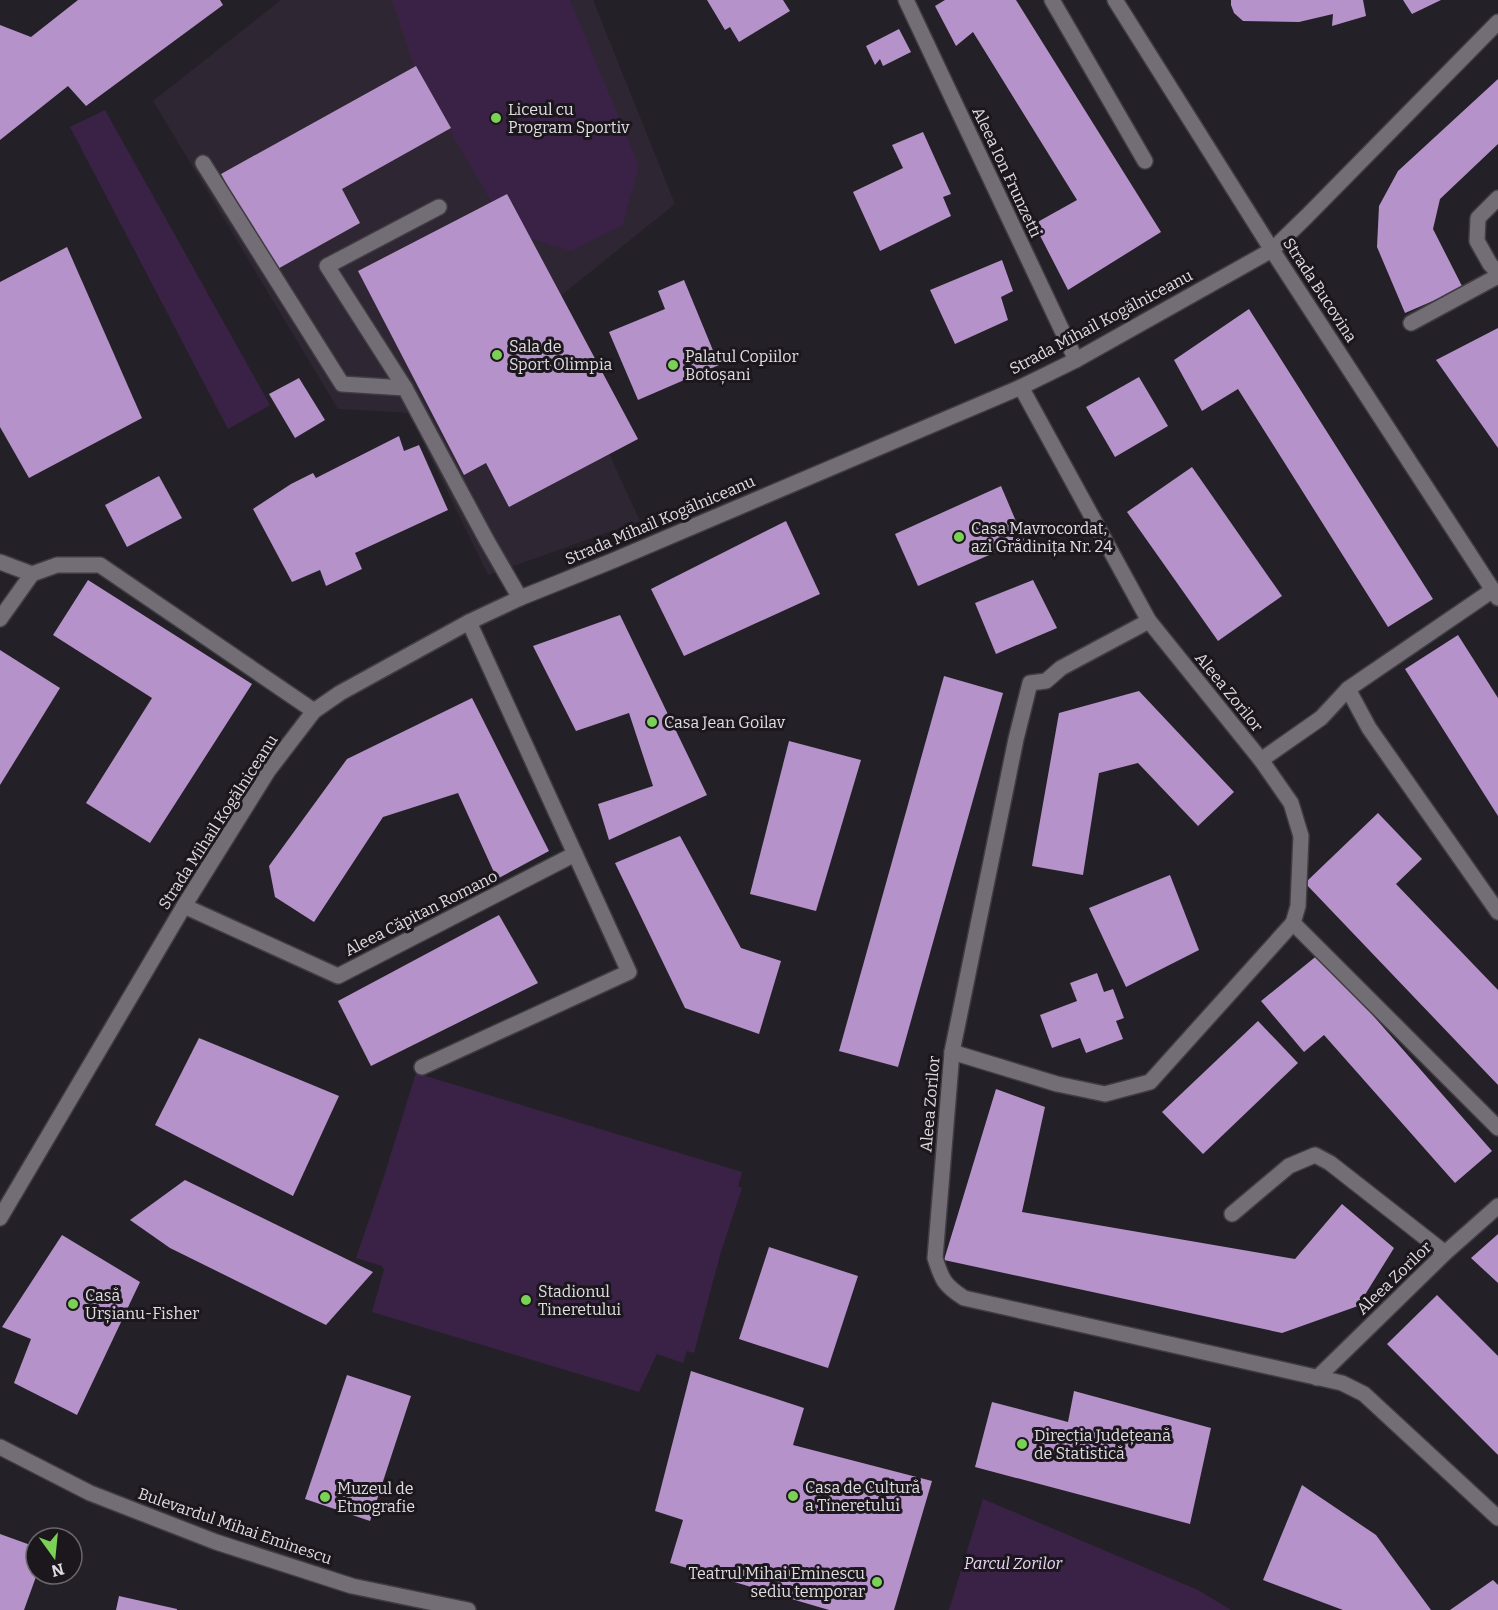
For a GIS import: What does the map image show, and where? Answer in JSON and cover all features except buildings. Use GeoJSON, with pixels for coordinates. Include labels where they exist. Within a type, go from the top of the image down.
{"type":"FeatureCollection","features":[{"type":"Feature","properties":{"kind":"street","name":"Aleea Ion Frunzetti"},"geometry":{"type":"LineString","coordinates":[[906,0],[1076,360]]}},
{"type":"Feature","properties":{"kind":"street"},"geometry":{"type":"LineString","coordinates":[[1052,0],[1145,161]]}},
{"type":"Feature","properties":{"kind":"street","name":"Strada Bucovina"},"geometry":{"type":"LineString","coordinates":[[1114,0],[1272,250],[1496,594]]}},
{"type":"Feature","properties":{"kind":"street","name":"Strada Mihail Kogălniceanu"},"geometry":{"type":"LineString","coordinates":[[0,1218],[184,906],[268,771],[314,711],[340,693],[469,622],[520,598],[1021,387],[1076,360],[1272,250],[1498,22]]}},
{"type":"Feature","properties":{"kind":"street"},"geometry":{"type":"LineString","coordinates":[[203,163],[342,384],[405,388]]}},
{"type":"Feature","properties":{"kind":"street"},"geometry":{"type":"LineString","coordinates":[[1411,323],[1498,275],[1477,241],[1478,218],[1498,198]]}},
{"type":"Feature","properties":{"kind":"street"},"geometry":{"type":"LineString","coordinates":[[439,207],[327,266],[405,388],[520,598]]}},
{"type":"Feature","properties":{"kind":"street","name":"Aleea Zorilor"},"geometry":{"type":"LineString","coordinates":[[1021,387],[1149,621],[1261,760],[1291,803],[1301,836],[1298,906],[1293,923]]}},
{"type":"Feature","properties":{"kind":"street"},"geometry":{"type":"LineString","coordinates":[[0,562],[32,574]]}},
{"type":"Feature","properties":{"kind":"street"},"geometry":{"type":"LineString","coordinates":[[0,619],[32,574],[57,565],[100,565],[314,711]]}},
{"type":"Feature","properties":{"kind":"street"},"geometry":{"type":"LineString","coordinates":[[1261,760],[1321,717],[1348,689],[1496,594]]}},
{"type":"Feature","properties":{"kind":"street","name":"Aleea Zorilor"},"geometry":{"type":"LineString","coordinates":[[1149,621],[1061,668],[1046,681],[1030,683],[1016,739],[952,1052],[935,1258],[941,1276],[949,1288],[964,1298],[1342,1383],[1364,1394],[1498,1518]]}},
{"type":"Feature","properties":{"kind":"street"},"geometry":{"type":"LineString","coordinates":[[422,1067],[629,972],[469,622]]}},
{"type":"Feature","properties":{"kind":"street"},"geometry":{"type":"LineString","coordinates":[[1348,689],[1369,728],[1498,912]]}},
{"type":"Feature","properties":{"kind":"street","name":"Aleea Căpitan Romano"},"geometry":{"type":"LineString","coordinates":[[184,906],[338,976],[575,854]]}},
{"type":"Feature","properties":{"kind":"street"},"geometry":{"type":"LineString","coordinates":[[952,1052],[1057,1084],[1106,1094],[1150,1082],[1293,923],[1498,1128]]}},
{"type":"Feature","properties":{"kind":"street"},"geometry":{"type":"LineString","coordinates":[[1232,1214],[1289,1166],[1315,1155],[1330,1163],[1445,1253]]}},
{"type":"Feature","properties":{"kind":"street","name":"Aleea Zorilor"},"geometry":{"type":"LineString","coordinates":[[1317,1378],[1445,1253],[1498,1206]]}},
{"type":"Feature","properties":{"kind":"street","name":"Bulevardul Mihai Eminescu"},"geometry":{"type":"LineString","coordinates":[[0,1447],[90,1493],[216,1542],[352,1586],[468,1610]]}},
{"type":"Feature","properties":{"kind":"shaded area","name":"Liceul cu Program Sportiv"},"geometry":{"type":"Polygon","coordinates":[[[281,0],[593,0],[675,204],[543,310],[640,521],[488,575],[409,413],[338,409],[153,101],[281,0]]]}},
{"type":"Feature","properties":{"kind":"green space"},"geometry":{"type":"Polygon","coordinates":[[[392,0],[570,0],[639,165],[623,225],[571,251],[532,239],[499,215],[416,72],[392,0]]]}},
{"type":"Feature","properties":{"kind":"green space"},"geometry":{"type":"Polygon","coordinates":[[[105,110],[270,405],[228,429],[70,127],[105,110]]]}},
{"type":"Feature","properties":{"kind":"green space"},"geometry":{"type":"Polygon","coordinates":[[[416,1073],[742,1172],[738,1186],[742,1188],[720,1255],[694,1353],[687,1351],[683,1363],[657,1354],[639,1392],[372,1312],[384,1270],[382,1266],[356,1258],[416,1073]]]}},
{"type":"Feature","properties":{"kind":"green space","name":"Parcul Zorilor"},"geometry":{"type":"Polygon","coordinates":[[[983,1499],[1198,1590],[1231,1610],[949,1610],[983,1499]]]}},
{"type":"Feature","properties":{"kind":"place","name":"Liceul cu Program Sportiv"},"geometry":{"type":"Point","coordinates":[496,118]}},
{"type":"Feature","properties":{"kind":"place","name":"Sala de Sport Olimpia"},"geometry":{"type":"Point","coordinates":[497,355]}},
{"type":"Feature","properties":{"kind":"place","name":"Palatul Copiilor Botoșani"},"geometry":{"type":"Point","coordinates":[673,365]}},
{"type":"Feature","properties":{"kind":"place","name":"Casa Mavrocordat, azi Grădinița Nr. 24"},"geometry":{"type":"Point","coordinates":[959,537]}},
{"type":"Feature","properties":{"kind":"place","name":"Casa Jean Goilav"},"geometry":{"type":"Point","coordinates":[652,722]}},
{"type":"Feature","properties":{"kind":"place","name":"Stadionul Tineretului"},"geometry":{"type":"Point","coordinates":[526,1300]}},
{"type":"Feature","properties":{"kind":"place","name":"Casă Urșianu-Fisher"},"geometry":{"type":"Point","coordinates":[73,1304]}},
{"type":"Feature","properties":{"kind":"place","name":"Direcția Județeană de Statistică"},"geometry":{"type":"Point","coordinates":[1022,1444]}},
{"type":"Feature","properties":{"kind":"place","name":"Casa de Cultură a Tineretului"},"geometry":{"type":"Point","coordinates":[793,1496]}},
{"type":"Feature","properties":{"kind":"place","name":"Muzeul de Etnografie"},"geometry":{"type":"Point","coordinates":[325,1497]}},
{"type":"Feature","properties":{"kind":"place","name":"Teatrul Mihai Eminescu sediu temporar"},"geometry":{"type":"Point","coordinates":[877,1582]}}]}
